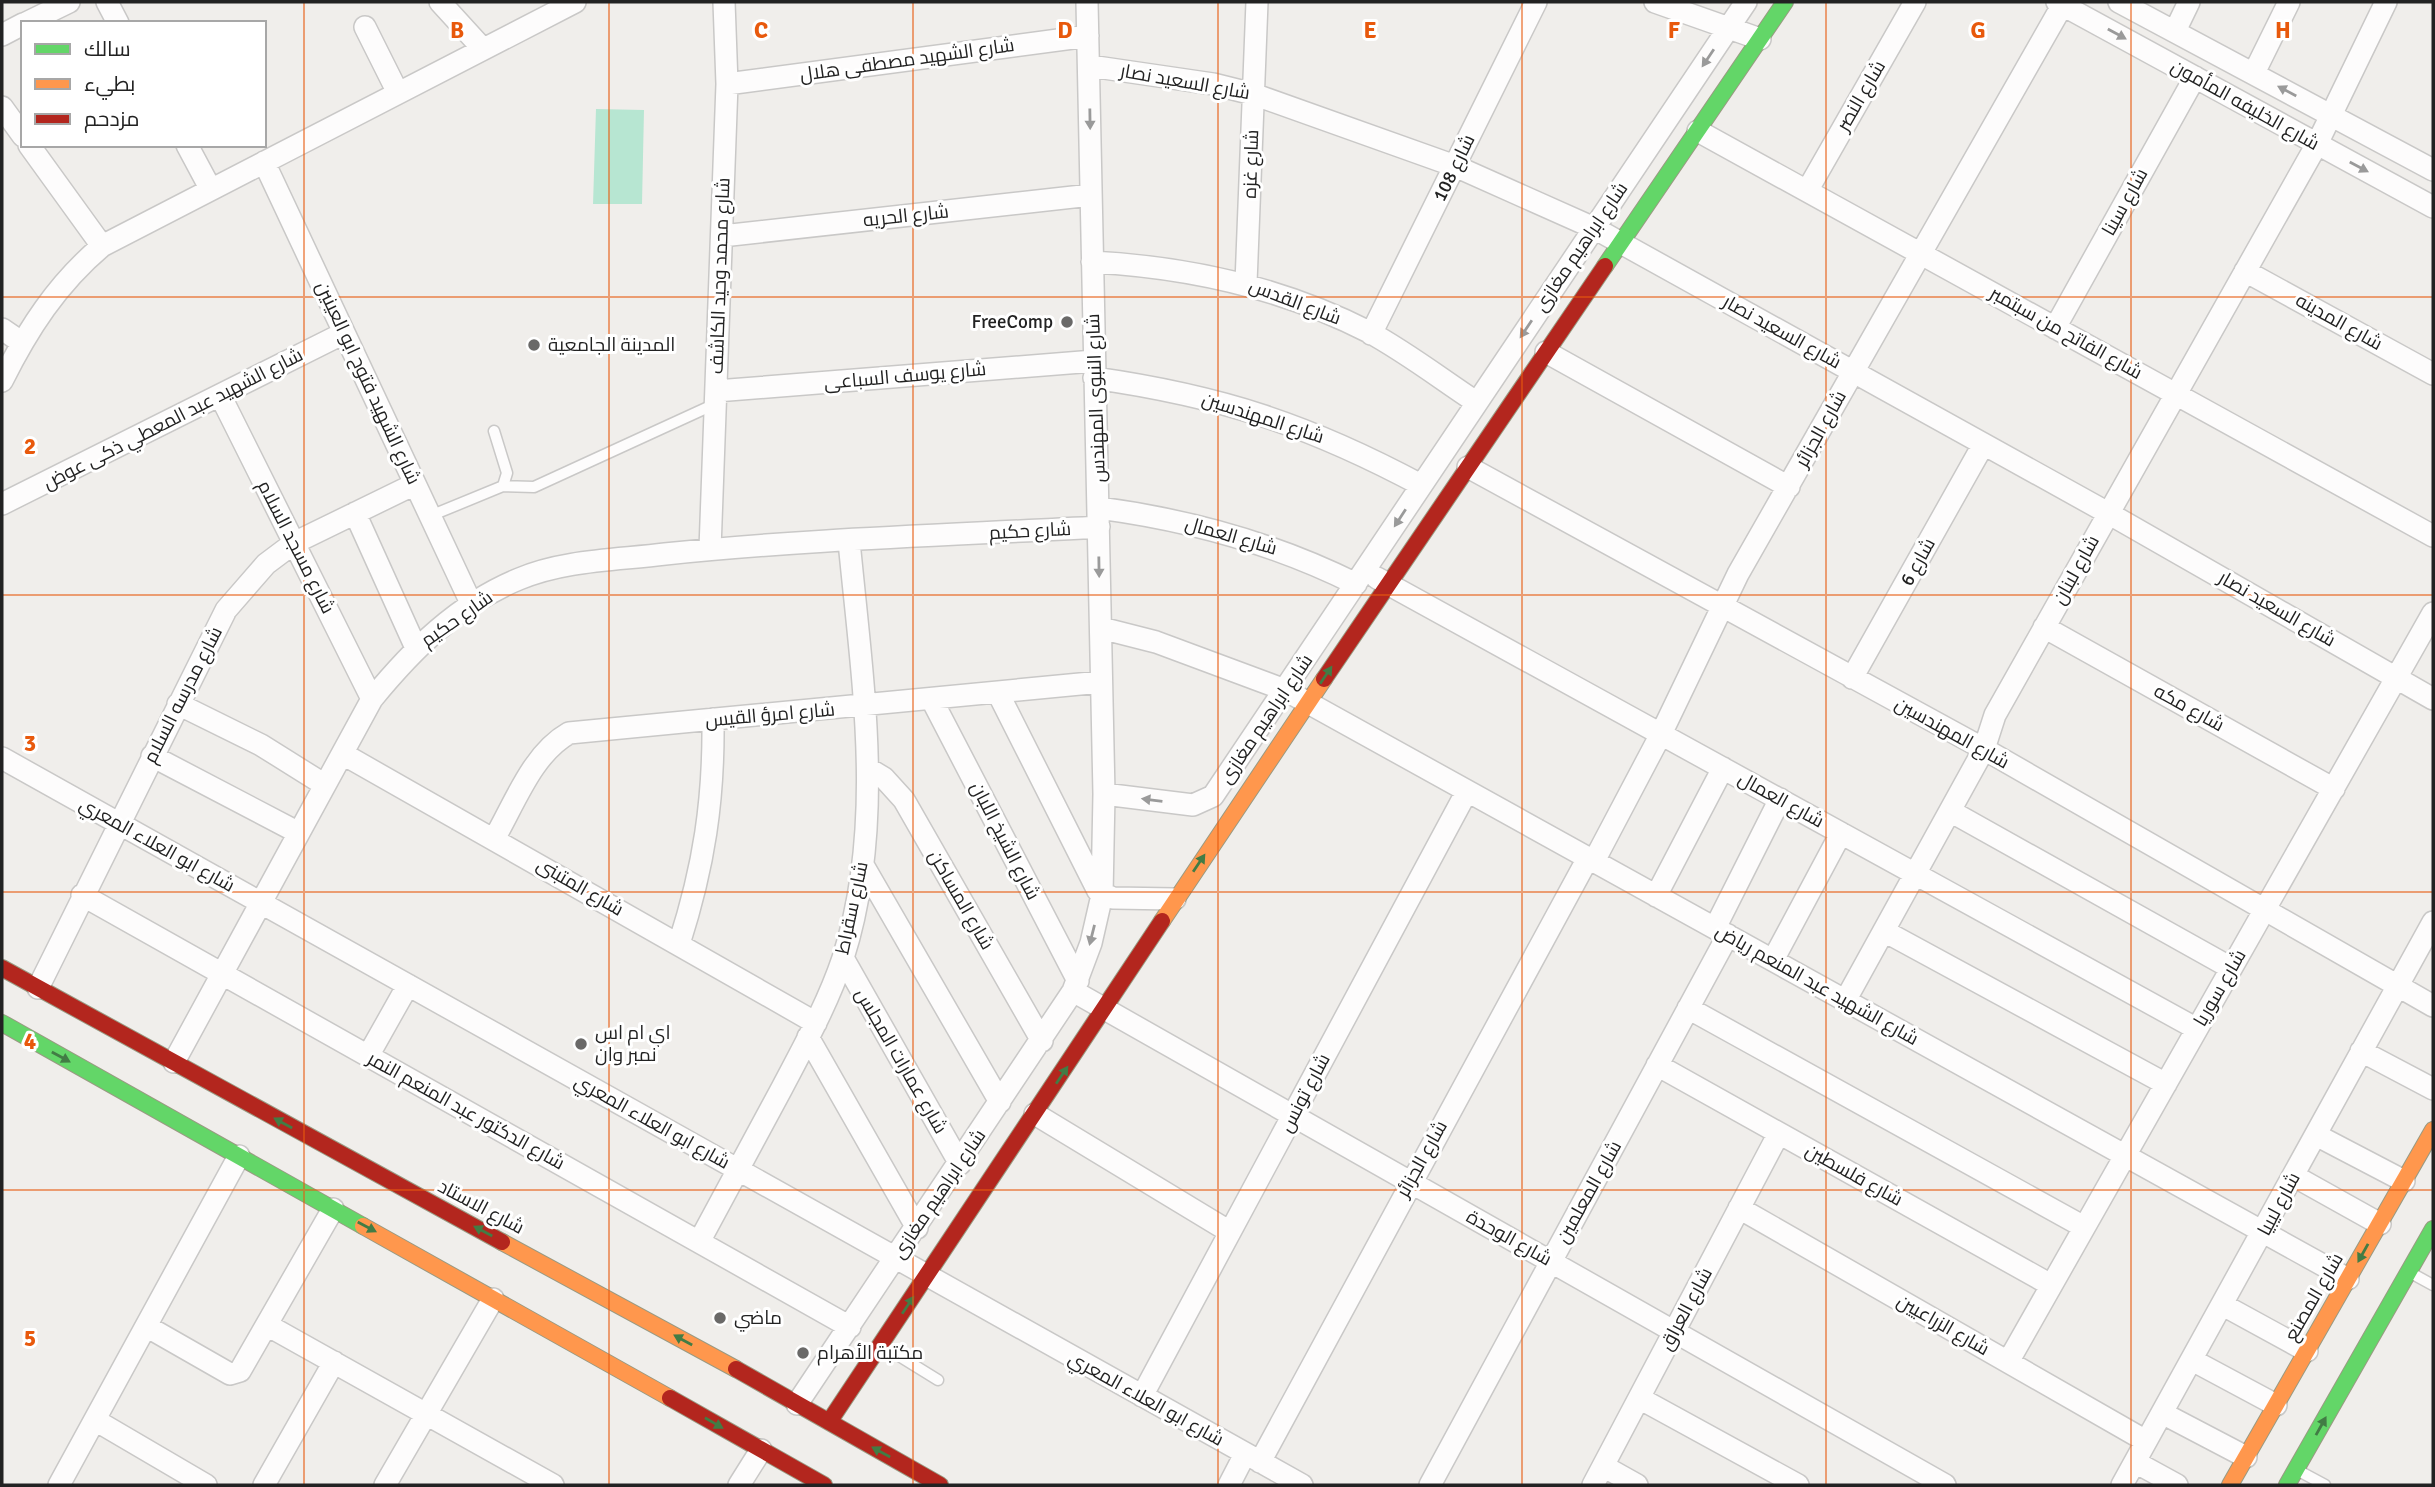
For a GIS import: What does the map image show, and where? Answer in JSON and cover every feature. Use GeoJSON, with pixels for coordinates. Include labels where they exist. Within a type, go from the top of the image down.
{"type":"FeatureCollection","features":[{"type":"Feature","properties":{"kind":"main road","name":"شارع ابراهيم مغازى"},"geometry":{"type":"LineString","coordinates":[[829,1422],[1105,1009],[1175,899],[1785,2]]}},
{"type":"Feature","properties":{"kind":"main road","name":"شارع الاستاد"},"geometry":{"type":"LineString","coordinates":[[2,968],[413,1195],[590,1287],[940,1485]]}},
{"type":"Feature","properties":{"kind":"main road"},"geometry":{"type":"LineString","coordinates":[[2,1023],[761,1450],[796,1479],[824,1485]]}},
{"type":"Feature","properties":{"kind":"main road","name":"شارع المصنع"},"geometry":{"type":"LineString","coordinates":[[2230,1485],[2433,1130]]}},
{"type":"Feature","properties":{"kind":"main road"},"geometry":{"type":"LineString","coordinates":[[413,1195],[416,1215]]}},
{"type":"Feature","properties":{"kind":"main road"},"geometry":{"type":"LineString","coordinates":[[2287,1485],[2433,1229]]}},
{"type":"Feature","properties":{"kind":"main road"},"geometry":{"type":"LineString","coordinates":[[392,1241],[408,1232]]}},
{"type":"Feature","properties":{"kind":"main road"},"geometry":{"type":"LineString","coordinates":[[571,1295],[590,1287]]}},
{"type":"Feature","properties":{"kind":"main road"},"geometry":{"type":"LineString","coordinates":[[561,1313],[565,1334],[572,1342]]}},
{"type":"Feature","properties":{"kind":"street"},"geometry":{"type":"LineString","coordinates":[[30,21],[69,2]]}},
{"type":"Feature","properties":{"kind":"street"},"geometry":{"type":"LineString","coordinates":[[107,2],[117,21]]}},
{"type":"Feature","properties":{"kind":"street"},"geometry":{"type":"LineString","coordinates":[[440,2],[483,49]]}},
{"type":"Feature","properties":{"kind":"street","name":"شارع محمد وحيد الكاشف"},"geometry":{"type":"LineString","coordinates":[[710,550],[727,84],[724,2]]}},
{"type":"Feature","properties":{"kind":"street","name":"شارع النبوى المهندس"},"geometry":{"type":"LineString","coordinates":[[1087,2],[1104,794]]}},
{"type":"Feature","properties":{"kind":"street","name":"شارع غزه"},"geometry":{"type":"LineString","coordinates":[[1246,283],[1257,2]]}},
{"type":"Feature","properties":{"kind":"street","name":"شارع 108"},"geometry":{"type":"LineString","coordinates":[[1371,334],[1536,2]]}},
{"type":"Feature","properties":{"kind":"street"},"geometry":{"type":"LineString","coordinates":[[1655,2],[1760,39]]}},
{"type":"Feature","properties":{"kind":"street","name":"شارع ابراهيم مغازى"},"geometry":{"type":"LineString","coordinates":[[797,1404],[960,1164],[1076,986],[1102,895],[1104,794],[1193,805],[1204,802],[1220,788],[1745,2]]}},
{"type":"Feature","properties":{"kind":"street","name":"شارع النصر"},"geometry":{"type":"LineString","coordinates":[[1807,191],[1915,2]]}},
{"type":"Feature","properties":{"kind":"street","name":"شارع الخليفه المأمون"},"geometry":{"type":"LineString","coordinates":[[2119,2],[2433,170]]}},
{"type":"Feature","properties":{"kind":"street"},"geometry":{"type":"LineString","coordinates":[[2175,32],[2189,2]]}},
{"type":"Feature","properties":{"kind":"street"},"geometry":{"type":"LineString","coordinates":[[2254,73],[2289,2]]}},
{"type":"Feature","properties":{"kind":"street","name":"شارع لبنان"},"geometry":{"type":"LineString","coordinates":[[1845,1001],[1984,750],[1995,715],[2317,144],[2386,2]]}},
{"type":"Feature","properties":{"kind":"street"},"geometry":{"type":"LineString","coordinates":[[2,381],[21,342],[59,287],[102,246],[570,3]]}},
{"type":"Feature","properties":{"kind":"street","name":"شارع الخليفه المأمون"},"geometry":{"type":"LineString","coordinates":[[2060,3],[2433,207]]}},
{"type":"Feature","properties":{"kind":"street","name":"شارع الجزائر"},"geometry":{"type":"LineString","coordinates":[[1230,1485],[1252,1458],[1591,860],[1661,734],[1738,574],[1921,254],[2060,3]]}},
{"type":"Feature","properties":{"kind":"street"},"geometry":{"type":"LineString","coordinates":[[2,35],[21,26]]}},
{"type":"Feature","properties":{"kind":"street"},"geometry":{"type":"LineString","coordinates":[[365,27],[398,93]]}},
{"type":"Feature","properties":{"kind":"street","name":"شارع الشهيد مصطفى هلال"},"geometry":{"type":"LineString","coordinates":[[727,84],[1088,36]]}},
{"type":"Feature","properties":{"kind":"street","name":"شارع السعيد نصار"},"geometry":{"type":"LineString","coordinates":[[1090,66],[1213,84],[1254,93],[1455,166],[1594,228],[2108,513],[2433,699]]}},
{"type":"Feature","properties":{"kind":"street","name":"شارع سينا"},"geometry":{"type":"LineString","coordinates":[[2055,328],[2195,77]]}},
{"type":"Feature","properties":{"kind":"street"},"geometry":{"type":"LineString","coordinates":[[2,107],[21,133]]}},
{"type":"Feature","properties":{"kind":"street","name":"شارع الفاتح من سبتمبر"},"geometry":{"type":"LineString","coordinates":[[1698,131],[2433,536]]}},
{"type":"Feature","properties":{"kind":"street"},"geometry":{"type":"LineString","coordinates":[[30,147],[102,246]]}},
{"type":"Feature","properties":{"kind":"street"},"geometry":{"type":"LineString","coordinates":[[188,147],[210,188]]}},
{"type":"Feature","properties":{"kind":"street","name":"شارع الشهيد فتوح ابو العينين"},"geometry":{"type":"LineString","coordinates":[[264,162],[471,603]]}},
{"type":"Feature","properties":{"kind":"street","name":"شارع الحريه"},"geometry":{"type":"LineString","coordinates":[[722,236],[1091,195]]}},
{"type":"Feature","properties":{"kind":"street","name":"شارع القدس"},"geometry":{"type":"LineString","coordinates":[[1091,262],[1145,265],[1246,283],[1332,314],[1371,334],[1476,402]]}},
{"type":"Feature","properties":{"kind":"street","name":"شارع المدينه"},"geometry":{"type":"LineString","coordinates":[[2245,271],[2433,374]]}},
{"type":"Feature","properties":{"kind":"street"},"geometry":{"type":"LineString","coordinates":[[2,329],[21,342]]}},
{"type":"Feature","properties":{"kind":"street","name":"شارع الشهيد عبد المعطي ذكى عوض"},"geometry":{"type":"LineString","coordinates":[[2,504],[344,332]]}},
{"type":"Feature","properties":{"kind":"street"},"geometry":{"type":"LineString","coordinates":[[1546,352],[1789,487]]}},
{"type":"Feature","properties":{"kind":"street","name":"شارع يوسف السباعى"},"geometry":{"type":"LineString","coordinates":[[715,398],[1094,370]]}},
{"type":"Feature","properties":{"kind":"street","name":"شارع المهندسين"},"geometry":{"type":"LineString","coordinates":[[1094,370],[1231,404],[1322,436],[1422,485]]}},
{"type":"Feature","properties":{"kind":"street","name":"شارع مسجد السلام"},"geometry":{"type":"LineString","coordinates":[[220,395],[373,699]]}},
{"type":"Feature","properties":{"kind":"street","name":"شارع 6"},"geometry":{"type":"LineString","coordinates":[[1852,678],[1983,445]]}},
{"type":"Feature","properties":{"kind":"street","name":"شارع المهندسين"},"geometry":{"type":"LineString","coordinates":[[1468,467],[1984,750],[2433,1006]]}},
{"type":"Feature","properties":{"kind":"street","name":"شارع مدرسه السلام"},"geometry":{"type":"LineString","coordinates":[[38,988],[117,823],[226,610],[266,565],[294,543],[415,484]]}},
{"type":"Feature","properties":{"kind":"street"},"geometry":{"type":"LineString","coordinates":[[355,513],[416,648]]}},
{"type":"Feature","properties":{"kind":"street","name":"شارع العمال"},"geometry":{"type":"LineString","coordinates":[[1099,518],[1154,515],[1257,541],[1361,578],[1388,584],[2197,1028]]}},
{"type":"Feature","properties":{"kind":"street","name":"شارع حكيم"},"geometry":{"type":"LineString","coordinates":[[174,1062],[373,699],[416,648],[471,603],[520,578],[578,564],[710,550],[849,541],[1099,518]]}},
{"type":"Feature","properties":{"kind":"street","name":"شارع سقراط"},"geometry":{"type":"LineString","coordinates":[[699,1242],[812,1030],[843,958],[863,865],[869,769],[849,541]]}},
{"type":"Feature","properties":{"kind":"street","name":"شارع سوريا"},"geometry":{"type":"LineString","coordinates":[[2008,1362],[2433,613]]}},
{"type":"Feature","properties":{"kind":"street","name":"شارع مكه"},"geometry":{"type":"LineString","coordinates":[[2044,627],[2334,789]]}},
{"type":"Feature","properties":{"kind":"street","name":"شارع الشهيد عبد المنعم رياض"},"geometry":{"type":"LineString","coordinates":[[1101,628],[1156,642],[1285,690],[2348,1279]]}},
{"type":"Feature","properties":{"kind":"street","name":"شارع امرؤ القيس"},"geometry":{"type":"LineString","coordinates":[[494,839],[537,763],[556,740],[569,733],[865,707],[1101,682]]}},
{"type":"Feature","properties":{"kind":"street"},"geometry":{"type":"LineString","coordinates":[[998,693],[1095,887],[1102,895],[1113,898],[1175,899]]}},
{"type":"Feature","properties":{"kind":"street","name":"شارع الشيخ اللبان"},"geometry":{"type":"LineString","coordinates":[[932,700],[1076,986]]}},
{"type":"Feature","properties":{"kind":"street"},"geometry":{"type":"LineString","coordinates":[[178,704],[261,744],[326,785]]}},
{"type":"Feature","properties":{"kind":"street"},"geometry":{"type":"LineString","coordinates":[[679,944],[696,888],[708,831],[713,773],[713,719]]}},
{"type":"Feature","properties":{"kind":"street","name":"شارع المتبنى"},"geometry":{"type":"LineString","coordinates":[[343,754],[679,944],[812,1030]]}},
{"type":"Feature","properties":{"kind":"street"},"geometry":{"type":"LineString","coordinates":[[152,756],[299,833]]}},
{"type":"Feature","properties":{"kind":"street","name":"شارع ابو العلاء المعري"},"geometry":{"type":"LineString","coordinates":[[2,758],[1302,1485]]}},
{"type":"Feature","properties":{"kind":"street"},"geometry":{"type":"LineString","coordinates":[[1656,896],[1723,768]]}},
{"type":"Feature","properties":{"kind":"street","name":"شارع المساكن"},"geometry":{"type":"LineString","coordinates":[[869,769],[884,778],[904,800],[1042,1041]]}},
{"type":"Feature","properties":{"kind":"street","name":"شارع تونس"},"geometry":{"type":"LineString","coordinates":[[1142,1396],[1467,791]]}},
{"type":"Feature","properties":{"kind":"street","name":"شارع المعلمين"},"geometry":{"type":"LineString","coordinates":[[1430,1485],[1688,1008],[1780,799]]}},
{"type":"Feature","properties":{"kind":"street"},"geometry":{"type":"LineString","coordinates":[[1950,811],[2231,968]]}},
{"type":"Feature","properties":{"kind":"street"},"geometry":{"type":"LineString","coordinates":[[1773,960],[1841,833]]}},
{"type":"Feature","properties":{"kind":"street"},"geometry":{"type":"LineString","coordinates":[[863,865],[1000,1102]]}},
{"type":"Feature","properties":{"kind":"street","name":"شارع الدكتور عبد المنعم النمر"},"geometry":{"type":"LineString","coordinates":[[82,895],[850,1327]]}},
{"type":"Feature","properties":{"kind":"street","name":"شارع ليبيا"},"geometry":{"type":"LineString","coordinates":[[2122,1485],[2432,927]]}},
{"type":"Feature","properties":{"kind":"street"},"geometry":{"type":"LineString","coordinates":[[1884,931],[2166,1084]]}},
{"type":"Feature","properties":{"kind":"street","name":"شارع عمارات المجلس"},"geometry":{"type":"LineString","coordinates":[[843,958],[960,1164]]}},
{"type":"Feature","properties":{"kind":"street"},"geometry":{"type":"LineString","coordinates":[[368,1056],[408,985]]}},
{"type":"Feature","properties":{"kind":"street","name":"شارع الوحدة"},"geometry":{"type":"LineString","coordinates":[[1076,986],[1105,1009],[1943,1485]]}},
{"type":"Feature","properties":{"kind":"street"},"geometry":{"type":"LineString","coordinates":[[1688,1008],[2084,1227]]}},
{"type":"Feature","properties":{"kind":"street"},"geometry":{"type":"LineString","coordinates":[[812,1030],[916,1228]]}},
{"type":"Feature","properties":{"kind":"street"},"geometry":{"type":"LineString","coordinates":[[2361,1051],[2433,1089]]}},
{"type":"Feature","properties":{"kind":"street","name":"شارع فلسطين"},"geometry":{"type":"LineString","coordinates":[[1657,1065],[2051,1285]]}},
{"type":"Feature","properties":{"kind":"street"},"geometry":{"type":"LineString","coordinates":[[1035,1114],[1230,1232]]}},
{"type":"Feature","properties":{"kind":"street","name":"شارع العراق"},"geometry":{"type":"LineString","coordinates":[[1593,1485],[1779,1133]]}},
{"type":"Feature","properties":{"kind":"street"},"geometry":{"type":"LineString","coordinates":[[2316,1135],[2404,1181]]}},
{"type":"Feature","properties":{"kind":"street"},"geometry":{"type":"LineString","coordinates":[[59,1485],[239,1156]]}},
{"type":"Feature","properties":{"kind":"street"},"geometry":{"type":"LineString","coordinates":[[2294,1177],[2380,1224]]}},
{"type":"Feature","properties":{"kind":"street","name":"شارع الزراعيين"},"geometry":{"type":"LineString","coordinates":[[1739,1208],[2147,1441]]}},
{"type":"Feature","properties":{"kind":"street"},"geometry":{"type":"LineString","coordinates":[[146,1326],[230,1374],[240,1371],[333,1209]]}},
{"type":"Feature","properties":{"kind":"street"},"geometry":{"type":"LineString","coordinates":[[385,1485],[493,1299]]}},
{"type":"Feature","properties":{"kind":"street"},"geometry":{"type":"LineString","coordinates":[[2223,1305],[2307,1351]]}},
{"type":"Feature","properties":{"kind":"street"},"geometry":{"type":"LineString","coordinates":[[267,1325],[553,1485]]}},
{"type":"Feature","properties":{"kind":"street"},"geometry":{"type":"LineString","coordinates":[[2192,1360],[2276,1405]]}},
{"type":"Feature","properties":{"kind":"street"},"geometry":{"type":"LineString","coordinates":[[264,1485],[334,1362]]}},
{"type":"Feature","properties":{"kind":"street"},"geometry":{"type":"LineString","coordinates":[[1639,1398],[1798,1485]]}},
{"type":"Feature","properties":{"kind":"street"},"geometry":{"type":"LineString","coordinates":[[2162,1413],[2246,1457]]}},
{"type":"Feature","properties":{"kind":"street"},"geometry":{"type":"LineString","coordinates":[[95,1420],[206,1485]]}},
{"type":"Feature","properties":{"kind":"street"},"geometry":{"type":"LineString","coordinates":[[739,1485],[761,1450]]}},
{"type":"Feature","properties":{"kind":"street"},"geometry":{"type":"LineString","coordinates":[[2135,1462],[2177,1485]]}},
{"type":"Feature","properties":{"kind":"street"},"geometry":{"type":"LineString","coordinates":[[1603,1466],[1637,1485]]}},
{"type":"Feature","properties":{"kind":"lane"},"geometry":{"type":"LineString","coordinates":[[430,516],[503,486],[534,487],[715,398]]}},
{"type":"Feature","properties":{"kind":"lane"},"geometry":{"type":"LineString","coordinates":[[494,431],[507,472],[503,486]]}},
{"type":"Feature","properties":{"kind":"lane"},"geometry":{"type":"LineString","coordinates":[[2409,1272],[2433,1285]]}},
{"type":"Feature","properties":{"kind":"lane"},"geometry":{"type":"LineString","coordinates":[[881,1345],[938,1380]]}},
{"type":"Feature","properties":{"kind":"lane"},"geometry":{"type":"LineString","coordinates":[[2296,1469],[2325,1485]]}},
{"type":"Feature","properties":{"kind":"green space"},"geometry":{"type":"Polygon","coordinates":[[[596,109],[644,110],[642,204],[593,204],[596,109]]]}},
{"type":"Feature","properties":{"kind":"traffic: fast"},"geometry":{"type":"LineString","coordinates":[[1605,266],[1785,2]]}},
{"type":"Feature","properties":{"kind":"traffic: fast"},"geometry":{"type":"LineString","coordinates":[[2,1023],[363,1226]]}},
{"type":"Feature","properties":{"kind":"traffic: fast"},"geometry":{"type":"LineString","coordinates":[[2287,1485],[2433,1229]]}},
{"type":"Feature","properties":{"kind":"traffic: slow"},"geometry":{"type":"LineString","coordinates":[[1162,921],[1324,679]]}},
{"type":"Feature","properties":{"kind":"traffic: slow"},"geometry":{"type":"LineString","coordinates":[[2230,1485],[2433,1130]]}},
{"type":"Feature","properties":{"kind":"traffic: slow"},"geometry":{"type":"LineString","coordinates":[[363,1226],[670,1398]]}},
{"type":"Feature","properties":{"kind":"traffic: slow"},"geometry":{"type":"LineString","coordinates":[[502,1242],[736,1369]]}},
{"type":"Feature","properties":{"kind":"traffic: jam"},"geometry":{"type":"LineString","coordinates":[[1324,679],[1605,266]]}},
{"type":"Feature","properties":{"kind":"traffic: jam"},"geometry":{"type":"LineString","coordinates":[[829,1422],[1162,921]]}},
{"type":"Feature","properties":{"kind":"traffic: jam"},"geometry":{"type":"LineString","coordinates":[[2,968],[502,1242]]}},
{"type":"Feature","properties":{"kind":"traffic: jam"},"geometry":{"type":"LineString","coordinates":[[736,1369],[940,1485]]}},
{"type":"Feature","properties":{"kind":"traffic: jam"},"geometry":{"type":"LineString","coordinates":[[670,1398],[824,1485]]}},
{"type":"Feature","properties":{"kind":"place","name":"FreeComp"},"geometry":{"type":"Point","coordinates":[1067,322]}},
{"type":"Feature","properties":{"kind":"place","name":"المدينة الجامعية"},"geometry":{"type":"Point","coordinates":[534,345]}},
{"type":"Feature","properties":{"kind":"place","name":"اي ام اس نمبر وان"},"geometry":{"type":"Point","coordinates":[581,1044]}},
{"type":"Feature","properties":{"kind":"place","name":"ماضي"},"geometry":{"type":"Point","coordinates":[720,1318]}},
{"type":"Feature","properties":{"kind":"place","name":"مكتبة الأهرام"},"geometry":{"type":"Point","coordinates":[803,1353]}}]}
